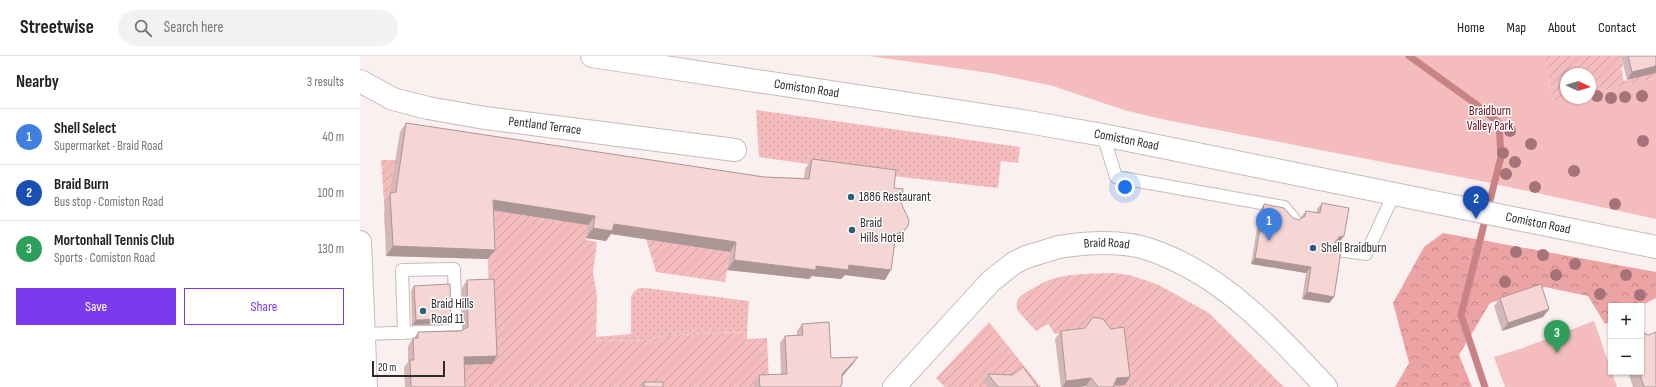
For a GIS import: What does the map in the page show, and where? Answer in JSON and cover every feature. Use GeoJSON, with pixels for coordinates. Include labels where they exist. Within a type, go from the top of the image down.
{"type":"FeatureCollection","features":[{"type":"Feature","properties":{"kind":"main road","name":"Comiston Road"},"geometry":{"type":"LineString","coordinates":[[592,56],[1103,135],[1656,247]]}},
{"type":"Feature","properties":{"kind":"main road","name":"Pentland Terrace"},"geometry":{"type":"LineString","coordinates":[[360,82],[393,99],[428,108],[485,118],[735,150]]}},
{"type":"Feature","properties":{"kind":"main road"},"geometry":{"type":"LineString","coordinates":[[360,242],[366,387]]}},
{"type":"Feature","properties":{"kind":"main road","name":"Braid Road"},"geometry":{"type":"LineString","coordinates":[[894,387],[991,281],[1014,263],[1026,257],[1059,247],[1098,242],[1132,245],[1154,251],[1187,266],[1223,288],[1242,302],[1259,318],[1326,387]]}},
{"type":"Feature","properties":{"kind":"lane"},"geometry":{"type":"LineString","coordinates":[[1103,135],[1116,176],[1284,207],[1294,219]]}},
{"type":"Feature","properties":{"kind":"lane"},"geometry":{"type":"LineString","coordinates":[[1338,250],[1366,254],[1394,194]]}},
{"type":"Feature","properties":{"kind":"lane"},"geometry":{"type":"LineString","coordinates":[[364,334],[404,333],[456,331],[454,269],[402,270],[404,333]]}},
{"type":"Feature","properties":{"kind":"green space","name":"Braidburn Valley Park"},"geometry":{"type":"Polygon","coordinates":[[[869,56],[1545,56],[1553,101],[1560,99],[1560,104],[1596,104],[1596,92],[1656,78],[1656,219],[1486,182],[1166,120],[1124,110],[1053,86],[990,73],[869,56]]]}},
{"type":"Feature","properties":{"kind":"green space"},"geometry":{"type":"Polygon","coordinates":[[[1545,56],[1621,56],[1623,67],[1621,68],[1624,81],[1646,75],[1652,64],[1654,73],[1656,73],[1656,78],[1596,92],[1596,68],[1560,68],[1560,99],[1553,101],[1545,56]]]}},
{"type":"Feature","properties":{"kind":"green space"},"geometry":{"type":"Polygon","coordinates":[[[756,110],[1020,147],[1018,163],[1001,161],[998,188],[901,177],[759,157],[756,110]]]}},
{"type":"Feature","properties":{"kind":"green space"},"geometry":{"type":"Polygon","coordinates":[[[381,160],[396,160],[484,209],[559,221],[591,209],[586,240],[597,242],[593,272],[597,296],[596,341],[647,340],[670,335],[747,332],[747,339],[767,338],[769,382],[754,383],[754,387],[459,387],[441,366],[492,364],[487,238],[385,233],[384,213],[394,213],[390,202],[384,202],[381,160]]]}},
{"type":"Feature","properties":{"kind":"green space"},"geometry":{"type":"Polygon","coordinates":[[[650,218],[712,227],[708,249],[730,252],[725,282],[656,272],[646,239],[650,218]]]}},
{"type":"Feature","properties":{"kind":"green space"},"geometry":{"type":"Polygon","coordinates":[[[1443,233],[1656,272],[1656,298],[1644,304],[1608,303],[1608,322],[1605,324],[1588,296],[1545,287],[1490,303],[1459,355],[1472,387],[1395,387],[1409,363],[1393,303],[1424,247],[1443,233]]]}},
{"type":"Feature","properties":{"kind":"green space"},"geometry":{"type":"Polygon","coordinates":[[[1113,273],[1129,275],[1157,284],[1209,313],[1284,387],[1109,387],[1125,384],[1086,326],[1082,331],[1055,334],[1048,324],[1036,331],[1018,311],[1016,304],[1021,296],[1049,280],[1073,275],[1113,273]]]}},
{"type":"Feature","properties":{"kind":"green space"},"geometry":{"type":"Polygon","coordinates":[[[639,288],[749,301],[747,332],[670,335],[647,340],[595,341],[596,337],[631,334],[631,297],[639,288]]]}},
{"type":"Feature","properties":{"kind":"green space"},"geometry":{"type":"Polygon","coordinates":[[[1594,321],[1608,361],[1608,375],[1613,375],[1617,387],[1505,387],[1494,357],[1523,348],[1594,321]]]}},
{"type":"Feature","properties":{"kind":"green space"},"geometry":{"type":"Polygon","coordinates":[[[989,322],[1041,387],[945,387],[936,378],[989,322]]]}},
{"type":"Feature","properties":{"kind":"building"},"geometry":{"type":"Polygon","coordinates":[[[1628,56],[1656,56],[1656,66],[1632,72],[1628,56]]]}},
{"type":"Feature","properties":{"kind":"building"},"geometry":{"type":"Polygon","coordinates":[[[406,123],[764,177],[809,179],[812,159],[896,170],[894,188],[903,189],[901,203],[909,220],[908,226],[904,231],[896,234],[891,270],[849,265],[848,270],[816,266],[816,270],[734,260],[736,242],[614,224],[612,231],[593,228],[595,216],[493,200],[495,250],[393,246],[390,193],[396,192],[406,123]]]}},
{"type":"Feature","properties":{"kind":"building"},"geometry":{"type":"Polygon","coordinates":[[[1322,203],[1349,208],[1344,236],[1339,237],[1335,242],[1336,247],[1341,251],[1334,297],[1307,292],[1311,267],[1255,258],[1264,204],[1284,208],[1293,218],[1299,220],[1305,216],[1306,211],[1320,213],[1322,203]]]}},
{"type":"Feature","properties":{"kind":"building"},"geometry":{"type":"Polygon","coordinates":[[[494,279],[497,356],[464,357],[465,387],[411,387],[410,360],[414,360],[413,338],[418,338],[418,332],[461,331],[468,327],[467,280],[494,279]]]}},
{"type":"Feature","properties":{"kind":"building"},"geometry":{"type":"Polygon","coordinates":[[[450,284],[451,319],[416,320],[414,286],[450,284]]]}},
{"type":"Feature","properties":{"kind":"building"},"geometry":{"type":"Polygon","coordinates":[[[1541,284],[1549,309],[1508,323],[1500,298],[1541,284]]]}},
{"type":"Feature","properties":{"kind":"building"},"geometry":{"type":"Polygon","coordinates":[[[1093,317],[1103,319],[1111,329],[1124,327],[1130,377],[1117,378],[1113,387],[1098,387],[1091,378],[1066,381],[1061,331],[1085,328],[1093,317]]]}},
{"type":"Feature","properties":{"kind":"building"},"geometry":{"type":"Polygon","coordinates":[[[829,322],[831,358],[858,357],[842,374],[842,384],[840,387],[760,387],[759,375],[787,374],[785,336],[803,335],[802,324],[829,322]]]}},
{"type":"Feature","properties":{"kind":"building"},"geometry":{"type":"Polygon","coordinates":[[[1656,332],[1656,387],[1644,387],[1640,375],[1644,375],[1644,333],[1648,335],[1656,332]]]}},
{"type":"Feature","properties":{"kind":"building"},"geometry":{"type":"Polygon","coordinates":[[[1023,367],[1038,387],[998,387],[988,374],[1012,375],[1023,367]]]}},
{"type":"Feature","properties":{"kind":"building"},"geometry":{"type":"Polygon","coordinates":[[[644,382],[663,382],[663,387],[644,387],[644,382]]]}},
{"type":"Feature","properties":{"kind":"waterway"},"geometry":{"type":"LineString","coordinates":[[1409,56],[1473,102],[1499,123],[1501,157],[1461,315],[1485,387]]}},
{"type":"Feature","properties":{"kind":"place","name":"1886 Restaurant"},"geometry":{"type":"Point","coordinates":[851,197]}},
{"type":"Feature","properties":{"kind":"place","name":"Braid Burn"},"geometry":{"type":"Point","coordinates":[1476,219]}},
{"type":"Feature","properties":{"kind":"place","name":"Braid Hills Hotel"},"geometry":{"type":"Point","coordinates":[852,230]}},
{"type":"Feature","properties":{"kind":"place","name":"Shell Select"},"geometry":{"type":"Point","coordinates":[1269,241]}},
{"type":"Feature","properties":{"kind":"place","name":"Shell Braidburn"},"geometry":{"type":"Point","coordinates":[1313,248]}},
{"type":"Feature","properties":{"kind":"place","name":"Braid Hills Road 11"},"geometry":{"type":"Point","coordinates":[423,311]}},
{"type":"Feature","properties":{"kind":"place","name":"Mortonhall Tennis Club"},"geometry":{"type":"Point","coordinates":[1557,353]}}]}
